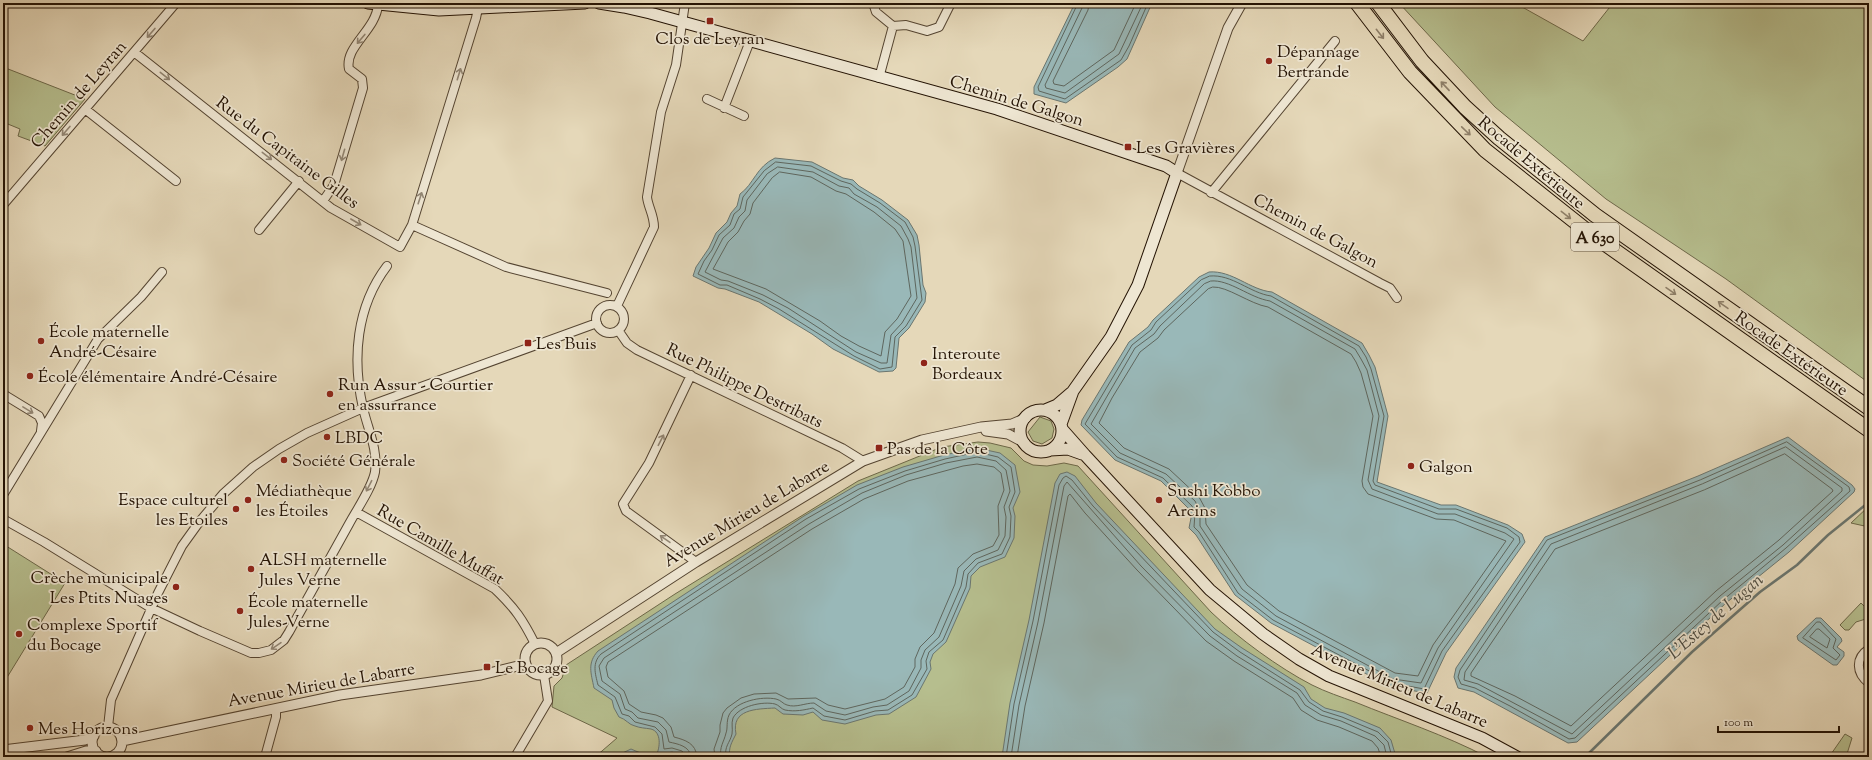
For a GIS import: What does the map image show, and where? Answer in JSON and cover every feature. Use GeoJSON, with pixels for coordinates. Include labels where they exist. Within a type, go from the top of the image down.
{"type":"FeatureCollection","features":[{"type":"Feature","properties":{"kind":"highway","name":"Rocade Extérieure"},"geometry":{"type":"LineString","coordinates":[[1356,3],[1410,72],[1485,150],[1587,231],[1869,430]]}},
{"type":"Feature","properties":{"kind":"highway","name":"A 630"},"geometry":{"type":"LineString","coordinates":[[1378,3],[1422,61],[1465,107],[1499,138],[1596,215],[1869,408]]}},
{"type":"Feature","properties":{"kind":"main road"},"geometry":{"type":"LineString","coordinates":[[373,4],[439,10],[585,3]]}},
{"type":"Feature","properties":{"kind":"main road","name":"Chemin de Galgon"},"geometry":{"type":"LineString","coordinates":[[599,3],[624,7],[879,78],[997,109],[1166,166],[1177,173]]}},
{"type":"Feature","properties":{"kind":"main road"},"geometry":{"type":"LineString","coordinates":[[1073,391],[1058,443],[1050,450],[1036,450],[1025,443],[1021,430],[1026,418],[1033,412],[1045,410],[1057,405],[1073,391],[1111,337],[1127,309],[1138,285],[1177,173]]}},
{"type":"Feature","properties":{"kind":"main road"},"geometry":{"type":"LineString","coordinates":[[1045,410],[1053,413],[1062,426]]}},
{"type":"Feature","properties":{"kind":"main road","name":"Avenue Mirieu de Labarre"},"geometry":{"type":"LineString","coordinates":[[1062,426],[1085,455],[1210,590],[1243,619],[1275,643],[1329,676],[1482,738],[1517,757]]}},
{"type":"Feature","properties":{"kind":"main road","name":"Avenue Mirieu de Labarre"},"geometry":{"type":"LineString","coordinates":[[1050,450],[1068,449],[1085,455]]}},
{"type":"Feature","properties":{"kind":"street","name":"Chemin de Leyran"},"geometry":{"type":"LineString","coordinates":[[3,205],[176,3]]}},
{"type":"Feature","properties":{"kind":"street"},"geometry":{"type":"LineString","coordinates":[[617,306],[654,227],[654,221],[647,203],[647,197],[661,112],[676,65],[685,3]]}},
{"type":"Feature","properties":{"kind":"street"},"geometry":{"type":"LineString","coordinates":[[873,3],[876,12],[893,26],[906,25],[927,31],[939,27],[951,3]]}},
{"type":"Feature","properties":{"kind":"street"},"geometry":{"type":"LineString","coordinates":[[1177,173],[1228,28],[1242,3]]}},
{"type":"Feature","properties":{"kind":"street"},"geometry":{"type":"LineString","coordinates":[[323,201],[334,185],[363,88],[362,79],[349,69],[348,59],[376,16],[373,4]]}},
{"type":"Feature","properties":{"kind":"street","name":"Rue du Capitaine Gilles"},"geometry":{"type":"LineString","coordinates":[[134,52],[331,208],[400,247],[412,225],[478,8]]}},
{"type":"Feature","properties":{"kind":"street"},"geometry":{"type":"LineString","coordinates":[[879,78],[893,26]]}},
{"type":"Feature","properties":{"kind":"street"},"geometry":{"type":"LineString","coordinates":[[1211,193],[1336,40]]}},
{"type":"Feature","properties":{"kind":"street"},"geometry":{"type":"LineString","coordinates":[[724,108],[750,41]]}},
{"type":"Feature","properties":{"kind":"street"},"geometry":{"type":"LineString","coordinates":[[707,99],[744,116]]}},
{"type":"Feature","properties":{"kind":"street"},"geometry":{"type":"LineString","coordinates":[[85,109],[176,181]]}},
{"type":"Feature","properties":{"kind":"street","name":"Chemin de Galgon"},"geometry":{"type":"LineString","coordinates":[[1177,173],[1211,193],[1390,288],[1397,298]]}},
{"type":"Feature","properties":{"kind":"street"},"geometry":{"type":"LineString","coordinates":[[259,230],[299,182]]}},
{"type":"Feature","properties":{"kind":"street"},"geometry":{"type":"LineString","coordinates":[[412,225],[506,267],[607,293]]}},
{"type":"Feature","properties":{"kind":"street"},"geometry":{"type":"LineString","coordinates":[[3,519],[92,571],[151,608],[200,632],[252,653],[271,650],[284,640],[289,632],[356,512],[372,480],[376,458],[375,446],[363,408],[357,372],[357,352],[362,318],[378,279],[387,266]]}},
{"type":"Feature","properties":{"kind":"street"},"geometry":{"type":"LineString","coordinates":[[3,496],[98,339],[141,298],[162,272]]}},
{"type":"Feature","properties":{"kind":"street"},"geometry":{"type":"LineString","coordinates":[[612,305],[617,306],[623,313],[624,322],[618,330],[606,332],[597,323],[598,314],[603,307],[612,305]]}},
{"type":"Feature","properties":{"kind":"street"},"geometry":{"type":"LineString","coordinates":[[108,727],[111,700],[151,608],[182,546],[200,521],[223,494],[253,467],[307,432],[363,408],[597,323]]}},
{"type":"Feature","properties":{"kind":"street","name":"Rue Philippe Destribats"},"geometry":{"type":"LineString","coordinates":[[618,330],[627,343],[637,350],[842,448],[863,461]]}},
{"type":"Feature","properties":{"kind":"street"},"geometry":{"type":"LineString","coordinates":[[691,375],[649,463],[623,504],[626,511],[696,562]]}},
{"type":"Feature","properties":{"kind":"street"},"geometry":{"type":"LineString","coordinates":[[3,394],[39,416],[42,423],[41,432]]}},
{"type":"Feature","properties":{"kind":"street","name":"Avenue Mirieu de Labarre"},"geometry":{"type":"LineString","coordinates":[[556,653],[696,562],[863,461],[922,440],[966,429],[1012,424],[1026,418]]}},
{"type":"Feature","properties":{"kind":"street","name":"Avenue Mirieu de Labarre"},"geometry":{"type":"LineString","coordinates":[[966,429],[1008,434],[1025,443]]}},
{"type":"Feature","properties":{"kind":"street","name":"Rue Camille Muffat"},"geometry":{"type":"LineString","coordinates":[[356,512],[495,589],[512,605],[524,621],[535,644]]}},
{"type":"Feature","properties":{"kind":"street"},"geometry":{"type":"LineString","coordinates":[[535,644],[545,644],[556,653],[557,658],[554,668],[544,674],[532,672],[526,664],[526,655],[528,650],[535,644]]}},
{"type":"Feature","properties":{"kind":"street"},"geometry":{"type":"LineString","coordinates":[[1869,649],[1863,654],[1858,668],[1860,674],[1869,683]]}},
{"type":"Feature","properties":{"kind":"street","name":"Avenue Mirieu de Labarre"},"geometry":{"type":"LineString","coordinates":[[122,741],[340,695],[481,675],[526,664]]}},
{"type":"Feature","properties":{"kind":"street"},"geometry":{"type":"LineString","coordinates":[[515,757],[548,701],[544,674]]}},
{"type":"Feature","properties":{"kind":"street"},"geometry":{"type":"LineString","coordinates":[[265,757],[276,717],[276,709]]}},
{"type":"Feature","properties":{"kind":"street"},"geometry":{"type":"LineString","coordinates":[[3,750],[84,740],[94,736],[100,730],[108,727],[119,733],[122,741],[120,749],[109,757],[100,754],[96,751],[93,744],[94,736]]}},
{"type":"Feature","properties":{"kind":"street"},"geometry":{"type":"LineString","coordinates":[[67,757],[86,751],[96,751]]}},
{"type":"Feature","properties":{"kind":"green space"},"geometry":{"type":"Polygon","coordinates":[[[1399,3],[1515,3],[1583,41],[1613,3],[1869,3],[1869,383],[1726,279],[1606,199],[1495,107],[1399,3]]]}},
{"type":"Feature","properties":{"kind":"green space"},"geometry":{"type":"Polygon","coordinates":[[[3,67],[85,99],[45,146],[18,136],[20,129],[3,122],[5,112],[3,111],[3,67]]]}},
{"type":"Feature","properties":{"kind":"green space"},"geometry":{"type":"Polygon","coordinates":[[[1040,417],[1051,421],[1054,429],[1052,438],[1042,444],[1033,441],[1028,432],[1040,417]]]}},
{"type":"Feature","properties":{"kind":"green space"},"geometry":{"type":"Polygon","coordinates":[[[978,442],[1011,448],[1024,461],[1033,465],[1047,466],[1064,463],[1078,466],[1211,612],[1259,652],[1317,688],[1438,735],[1487,757],[595,757],[617,738],[552,707],[554,686],[562,678],[566,665],[675,594],[858,481],[942,447],[978,442]]]}},
{"type":"Feature","properties":{"kind":"green space"},"geometry":{"type":"Polygon","coordinates":[[[1869,506],[1869,527],[1851,523],[1869,506]]]}},
{"type":"Feature","properties":{"kind":"green space","name":"Complexe Sportif du Bocage"},"geometry":{"type":"Polygon","coordinates":[[[3,544],[65,583],[3,684],[3,544]]]}},
{"type":"Feature","properties":{"kind":"green space"},"geometry":{"type":"Polygon","coordinates":[[[1861,603],[1869,611],[1869,618],[1856,622],[1849,630],[1845,630],[1840,625],[1861,603]]]}},
{"type":"Feature","properties":{"kind":"green space"},"geometry":{"type":"Polygon","coordinates":[[[1845,734],[1852,738],[1846,757],[1829,757],[1845,734]]]}},
{"type":"Feature","properties":{"kind":"water"},"geometry":{"type":"Polygon","coordinates":[[[1075,3],[1152,3],[1127,59],[1118,67],[1066,103],[1034,94],[1034,87],[1075,3]]]}},
{"type":"Feature","properties":{"kind":"water"},"geometry":{"type":"Polygon","coordinates":[[[775,158],[812,162],[843,178],[853,180],[859,186],[882,200],[908,220],[917,235],[923,285],[926,293],[925,302],[909,328],[899,338],[896,368],[893,371],[879,372],[833,349],[812,334],[759,302],[725,289],[718,288],[693,276],[696,267],[709,248],[716,233],[727,222],[731,213],[737,206],[740,194],[745,190],[763,166],[775,158]]]}},
{"type":"Feature","properties":{"kind":"water"},"geometry":{"type":"Polygon","coordinates":[[[1209,272],[1225,274],[1256,288],[1272,292],[1362,343],[1375,367],[1388,416],[1377,482],[1441,505],[1456,505],[1508,525],[1522,534],[1525,542],[1446,653],[1427,693],[1391,687],[1271,623],[1235,595],[1196,535],[1189,528],[1191,518],[1188,508],[1161,481],[1115,460],[1081,425],[1082,420],[1129,342],[1148,327],[1153,320],[1199,277],[1209,272]]]}},
{"type":"Feature","properties":{"kind":"water"},"geometry":{"type":"Polygon","coordinates":[[[1788,437],[1852,485],[1855,489],[1854,492],[1789,552],[1726,603],[1577,742],[1568,743],[1474,692],[1458,688],[1454,677],[1456,668],[1545,537],[1698,476],[1788,437]]]}},
{"type":"Feature","properties":{"kind":"water"},"geometry":{"type":"Polygon","coordinates":[[[977,448],[1000,453],[1015,465],[1020,492],[1013,508],[1015,516],[1014,538],[1005,557],[980,567],[971,576],[970,588],[946,642],[933,654],[930,662],[931,669],[916,697],[889,714],[876,715],[845,724],[822,720],[813,712],[803,715],[783,714],[775,708],[753,710],[741,715],[737,720],[735,726],[736,734],[730,748],[730,757],[686,757],[672,752],[667,753],[665,757],[652,757],[656,756],[658,749],[659,741],[657,733],[651,729],[633,725],[619,717],[612,700],[594,688],[591,664],[598,651],[804,516],[857,485],[903,467],[944,455],[977,448]]]}},
{"type":"Feature","properties":{"kind":"water"},"geometry":{"type":"Polygon","coordinates":[[[1067,472],[1075,476],[1096,503],[1215,629],[1304,687],[1311,699],[1325,708],[1344,713],[1380,728],[1391,740],[1396,757],[1002,757],[1010,703],[1029,620],[1055,483],[1060,474],[1067,472]]]}},
{"type":"Feature","properties":{"kind":"water"},"geometry":{"type":"Polygon","coordinates":[[[1816,618],[1821,618],[1841,638],[1842,641],[1837,647],[1844,652],[1844,656],[1837,665],[1833,665],[1798,640],[1797,636],[1816,618]]]}},
{"type":"Feature","properties":{"kind":"water"},"geometry":{"type":"Polygon","coordinates":[[[631,749],[650,757],[614,757],[631,749]]]}},
{"type":"Feature","properties":{"kind":"waterway","name":"L'Estey de Lugan"},"geometry":{"type":"LineString","coordinates":[[1585,757],[1692,652],[1760,592],[1797,565],[1828,535],[1869,502]]}},
{"type":"Feature","properties":{"kind":"place","name":"Clos de Leyran"},"geometry":{"type":"Point","coordinates":[710,21]}},
{"type":"Feature","properties":{"kind":"place","name":"Dépannage Bertrande"},"geometry":{"type":"Point","coordinates":[1269,61]}},
{"type":"Feature","properties":{"kind":"place","name":"Les Gravières"},"geometry":{"type":"Point","coordinates":[1128,147]}},
{"type":"Feature","properties":{"kind":"place","name":"École maternelle André-Césaire"},"geometry":{"type":"Point","coordinates":[41,341]}},
{"type":"Feature","properties":{"kind":"place","name":"Les Buis"},"geometry":{"type":"Point","coordinates":[528,343]}},
{"type":"Feature","properties":{"kind":"place","name":"Interoute Bordeaux"},"geometry":{"type":"Point","coordinates":[924,363]}},
{"type":"Feature","properties":{"kind":"place","name":"École élémentaire André-Césaire"},"geometry":{"type":"Point","coordinates":[30,376]}},
{"type":"Feature","properties":{"kind":"place","name":"Run Assur - Courtier en assurrance"},"geometry":{"type":"Point","coordinates":[330,394]}},
{"type":"Feature","properties":{"kind":"place","name":"LBDC"},"geometry":{"type":"Point","coordinates":[327,437]}},
{"type":"Feature","properties":{"kind":"place","name":"Pas de la Côte"},"geometry":{"type":"Point","coordinates":[879,448]}},
{"type":"Feature","properties":{"kind":"place","name":"Société Générale"},"geometry":{"type":"Point","coordinates":[284,460]}},
{"type":"Feature","properties":{"kind":"place","name":"Galgon"},"geometry":{"type":"Point","coordinates":[1411,466]}},
{"type":"Feature","properties":{"kind":"place","name":"Médiathèque les Étoiles"},"geometry":{"type":"Point","coordinates":[248,500]}},
{"type":"Feature","properties":{"kind":"place","name":"Sushi Kòbbo Arcins"},"geometry":{"type":"Point","coordinates":[1159,500]}},
{"type":"Feature","properties":{"kind":"place","name":"Espace culturel les Etoiles"},"geometry":{"type":"Point","coordinates":[236,509]}},
{"type":"Feature","properties":{"kind":"place","name":"ALSH maternelle Jules Verne"},"geometry":{"type":"Point","coordinates":[251,569]}},
{"type":"Feature","properties":{"kind":"place","name":"Crèche municipale Les Ptits Nuages"},"geometry":{"type":"Point","coordinates":[176,587]}},
{"type":"Feature","properties":{"kind":"place","name":"École maternelle Jules-Verne"},"geometry":{"type":"Point","coordinates":[240,611]}},
{"type":"Feature","properties":{"kind":"place","name":"Complexe Sportif du Bocage"},"geometry":{"type":"Point","coordinates":[19,634]}},
{"type":"Feature","properties":{"kind":"place","name":"Le Bocage"},"geometry":{"type":"Point","coordinates":[487,667]}},
{"type":"Feature","properties":{"kind":"place","name":"Mes Horizons"},"geometry":{"type":"Point","coordinates":[30,728]}}]}
